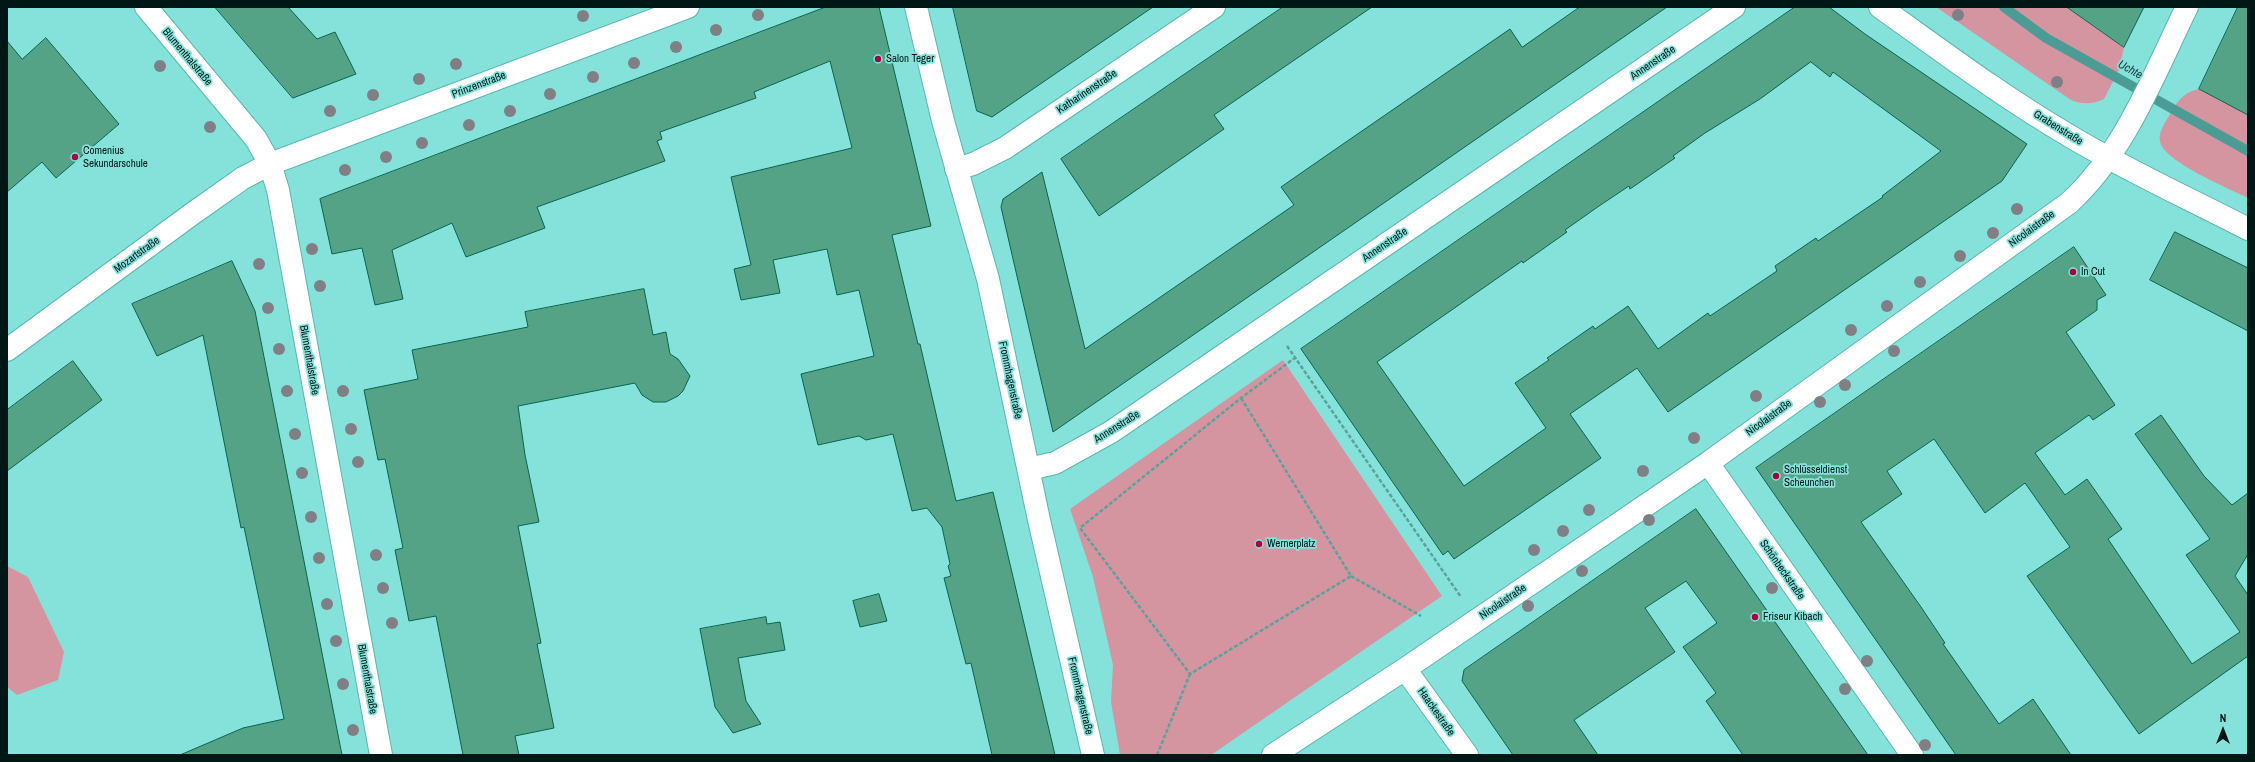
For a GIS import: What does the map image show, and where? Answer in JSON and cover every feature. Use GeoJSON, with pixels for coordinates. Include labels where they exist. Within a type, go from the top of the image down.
{"type":"FeatureCollection","features":[{"type":"Feature","properties":{"kind":"street","name":"Blumenthalstraße"},"geometry":{"type":"LineString","coordinates":[[146,7],[256,139],[270,164],[278,190],[381,755]]}},
{"type":"Feature","properties":{"kind":"street","name":"Prinzenstraße"},"geometry":{"type":"LineString","coordinates":[[270,164],[688,7]]}},
{"type":"Feature","properties":{"kind":"street","name":"Frommhagenstraße"},"geometry":{"type":"LineString","coordinates":[[916,7],[956,169],[988,279],[1093,755]]}},
{"type":"Feature","properties":{"kind":"street","name":"Katharinenstraße"},"geometry":{"type":"LineString","coordinates":[[956,169],[973,164],[1005,148],[1214,7]]}},
{"type":"Feature","properties":{"kind":"street","name":"Annenstraße"},"geometry":{"type":"LineString","coordinates":[[1029,469],[1055,463],[1111,432],[1734,7]]}},
{"type":"Feature","properties":{"kind":"street","name":"Grabenstraße"},"geometry":{"type":"LineString","coordinates":[[1880,7],[2023,107],[2107,158],[2248,229]]}},
{"type":"Feature","properties":{"kind":"street","name":"Nicolaistraße"},"geometry":{"type":"LineString","coordinates":[[1274,755],[1405,669],[1708,463],[2069,203],[2086,188],[2126,129],[2187,7]]}},
{"type":"Feature","properties":{"kind":"street","name":"Mozartstraße"},"geometry":{"type":"LineString","coordinates":[[7,350],[192,214],[243,178],[270,164]]}},
{"type":"Feature","properties":{"kind":"street","name":"Schönbeckstraße"},"geometry":{"type":"LineString","coordinates":[[1708,463],[1912,755]]}},
{"type":"Feature","properties":{"kind":"street","name":"Haackestraße"},"geometry":{"type":"LineString","coordinates":[[1405,669],[1467,755]]}},
{"type":"Feature","properties":{"kind":"path"},"geometry":{"type":"LineString","coordinates":[[1270,323],[1296,357],[1477,620]]}},
{"type":"Feature","properties":{"kind":"path"},"geometry":{"type":"LineString","coordinates":[[1190,674],[1080,528],[1241,398],[1296,357]]}},
{"type":"Feature","properties":{"kind":"path"},"geometry":{"type":"LineString","coordinates":[[1241,398],[1351,576],[1422,616]]}},
{"type":"Feature","properties":{"kind":"path"},"geometry":{"type":"LineString","coordinates":[[1157,755],[1190,674],[1351,576]]}},
{"type":"Feature","properties":{"kind":"shaded area"},"geometry":{"type":"Polygon","coordinates":[[[1936,7],[2067,7],[2124,47],[2119,70],[2104,99],[2088,103],[2075,102],[1936,7]]]}},
{"type":"Feature","properties":{"kind":"shaded area"},"geometry":{"type":"Polygon","coordinates":[[[2199,89],[2248,115],[2248,198],[2198,174],[2184,165],[2172,157],[2164,149],[2160,141],[2162,128],[2181,98],[2193,90],[2199,89]]]}},
{"type":"Feature","properties":{"kind":"shaded area","name":"Wernerplatz"},"geometry":{"type":"Polygon","coordinates":[[[1283,360],[1442,596],[1211,755],[1120,755],[1111,702],[1113,665],[1093,577],[1070,509],[1283,360]]]}},
{"type":"Feature","properties":{"kind":"shaded area"},"geometry":{"type":"Polygon","coordinates":[[[7,566],[28,577],[64,652],[58,680],[17,695],[7,687],[7,566]]]}},
{"type":"Feature","properties":{"kind":"building"},"geometry":{"type":"Polygon","coordinates":[[[215,7],[288,7],[317,39],[335,32],[356,74],[293,98],[215,7]]]}},
{"type":"Feature","properties":{"kind":"building"},"geometry":{"type":"Polygon","coordinates":[[[826,7],[879,7],[931,226],[892,235],[918,344],[920,344],[956,501],[993,492],[1055,755],[992,755],[971,663],[966,664],[944,578],[951,576],[942,527],[927,508],[912,511],[893,434],[866,440],[859,436],[818,445],[801,374],[874,356],[859,290],[837,295],[827,249],[773,260],[780,293],[741,300],[734,269],[751,265],[731,177],[852,148],[830,61],[754,92],[756,98],[660,132],[662,139],[657,141],[665,161],[537,207],[545,228],[466,257],[452,223],[392,250],[403,299],[375,305],[362,248],[332,254],[320,199],[826,7]]]}},
{"type":"Feature","properties":{"kind":"building"},"geometry":{"type":"Polygon","coordinates":[[[953,7],[1153,7],[992,117],[977,111],[953,7]]]}},
{"type":"Feature","properties":{"kind":"building"},"geometry":{"type":"Polygon","coordinates":[[[1283,7],[1372,7],[1214,115],[1224,129],[1099,216],[1061,159],[1283,7]]]}},
{"type":"Feature","properties":{"kind":"building"},"geometry":{"type":"Polygon","coordinates":[[[1580,7],[1667,7],[1053,432],[1001,207],[1003,199],[1042,172],[1085,349],[1294,205],[1281,187],[1330,153],[1510,29],[1522,47],[1580,7]]]}},
{"type":"Feature","properties":{"kind":"building"},"geometry":{"type":"Polygon","coordinates":[[[1795,7],[1829,7],[1865,34],[2027,144],[2002,181],[1668,412],[1637,368],[1570,414],[1601,458],[1454,559],[1448,551],[1443,555],[1301,349],[1795,7]],[[1811,62],[1760,99],[1705,133],[1673,156],[1675,158],[1630,189],[1629,186],[1599,206],[1565,230],[1567,232],[1523,263],[1522,261],[1377,362],[1464,486],[1546,428],[1515,383],[1549,360],[1547,358],[1593,326],[1595,329],[1628,306],[1658,349],[1708,313],[1710,316],[1777,271],[1775,266],[1816,238],[1818,241],[1883,197],[1882,196],[1941,151],[1833,72],[1830,77],[1811,62]]]}},
{"type":"Feature","properties":{"kind":"building"},"geometry":{"type":"Polygon","coordinates":[[[2067,7],[2144,7],[2124,47],[2067,7]]]}},
{"type":"Feature","properties":{"kind":"building"},"geometry":{"type":"Polygon","coordinates":[[[2238,7],[2248,7],[2248,115],[2199,89],[2238,7]]]}},
{"type":"Feature","properties":{"kind":"building"},"geometry":{"type":"Polygon","coordinates":[[[46,38],[119,124],[56,178],[42,162],[7,192],[7,41],[22,59],[46,38]]]}},
{"type":"Feature","properties":{"kind":"building"},"geometry":{"type":"Polygon","coordinates":[[[2175,232],[2248,268],[2248,331],[2150,280],[2175,232]]]}},
{"type":"Feature","properties":{"kind":"building"},"geometry":{"type":"Polygon","coordinates":[[[2074,247],[2106,295],[2097,300],[2097,310],[2066,332],[2115,405],[2093,420],[2089,415],[2035,453],[2065,495],[2087,479],[2122,529],[2108,539],[2192,664],[2240,632],[2186,555],[2210,539],[2135,434],[2161,415],[2204,476],[2232,505],[2248,493],[2248,554],[2235,576],[2248,595],[2248,656],[2139,734],[2027,576],[2070,547],[2025,483],[1985,513],[1934,439],[1887,471],[1902,494],[1861,522],[1921,607],[1945,643],[1943,644],[1999,724],[2033,699],[2071,755],[1956,755],[1756,468],[2074,247]]]}},
{"type":"Feature","properties":{"kind":"building"},"geometry":{"type":"Polygon","coordinates":[[[232,261],[255,311],[342,755],[180,755],[243,728],[284,719],[244,527],[241,528],[203,335],[157,356],[132,304],[232,261]]]}},
{"type":"Feature","properties":{"kind":"building"},"geometry":{"type":"Polygon","coordinates":[[[644,289],[653,335],[666,332],[670,354],[678,359],[690,376],[683,391],[678,396],[666,402],[653,402],[642,395],[635,383],[518,406],[525,455],[539,522],[518,526],[541,643],[537,644],[554,728],[515,736],[519,755],[463,755],[436,616],[409,621],[395,550],[403,548],[385,459],[378,460],[364,390],[418,379],[412,350],[528,327],[525,312],[644,289]]]}},
{"type":"Feature","properties":{"kind":"building"},"geometry":{"type":"Polygon","coordinates":[[[73,361],[102,400],[7,471],[7,410],[73,361]]]}},
{"type":"Feature","properties":{"kind":"building"},"geometry":{"type":"Polygon","coordinates":[[[1696,509],[1868,755],[1743,755],[1706,701],[1716,693],[1683,647],[1717,623],[1686,581],[1645,608],[1675,652],[1574,720],[1598,755],[1513,755],[1462,681],[1464,670],[1696,509]]]}},
{"type":"Feature","properties":{"kind":"building"},"geometry":{"type":"Polygon","coordinates":[[[879,594],[887,621],[860,627],[853,601],[879,594]]]}},
{"type":"Feature","properties":{"kind":"building"},"geometry":{"type":"Polygon","coordinates":[[[766,617],[767,624],[780,622],[785,650],[738,658],[746,701],[761,724],[733,733],[715,707],[700,629],[766,617]]]}},
{"type":"Feature","properties":{"kind":"waterway","name":"Uchte"},"geometry":{"type":"LineString","coordinates":[[2004,7],[2046,38],[2248,151]]}},
{"type":"Feature","properties":{"kind":"place","name":"Salon Teger"},"geometry":{"type":"Point","coordinates":[878,59]}},
{"type":"Feature","properties":{"kind":"place","name":"Comenius Sekundarschule"},"geometry":{"type":"Point","coordinates":[75,157]}},
{"type":"Feature","properties":{"kind":"place","name":"In Cut"},"geometry":{"type":"Point","coordinates":[2073,272]}},
{"type":"Feature","properties":{"kind":"place","name":"Schlüsseldienst Scheunchen"},"geometry":{"type":"Point","coordinates":[1776,476]}},
{"type":"Feature","properties":{"kind":"place","name":"Wernerplatz"},"geometry":{"type":"Point","coordinates":[1259,544]}},
{"type":"Feature","properties":{"kind":"place","name":"Friseur Kibach"},"geometry":{"type":"Point","coordinates":[1755,617]}}]}
